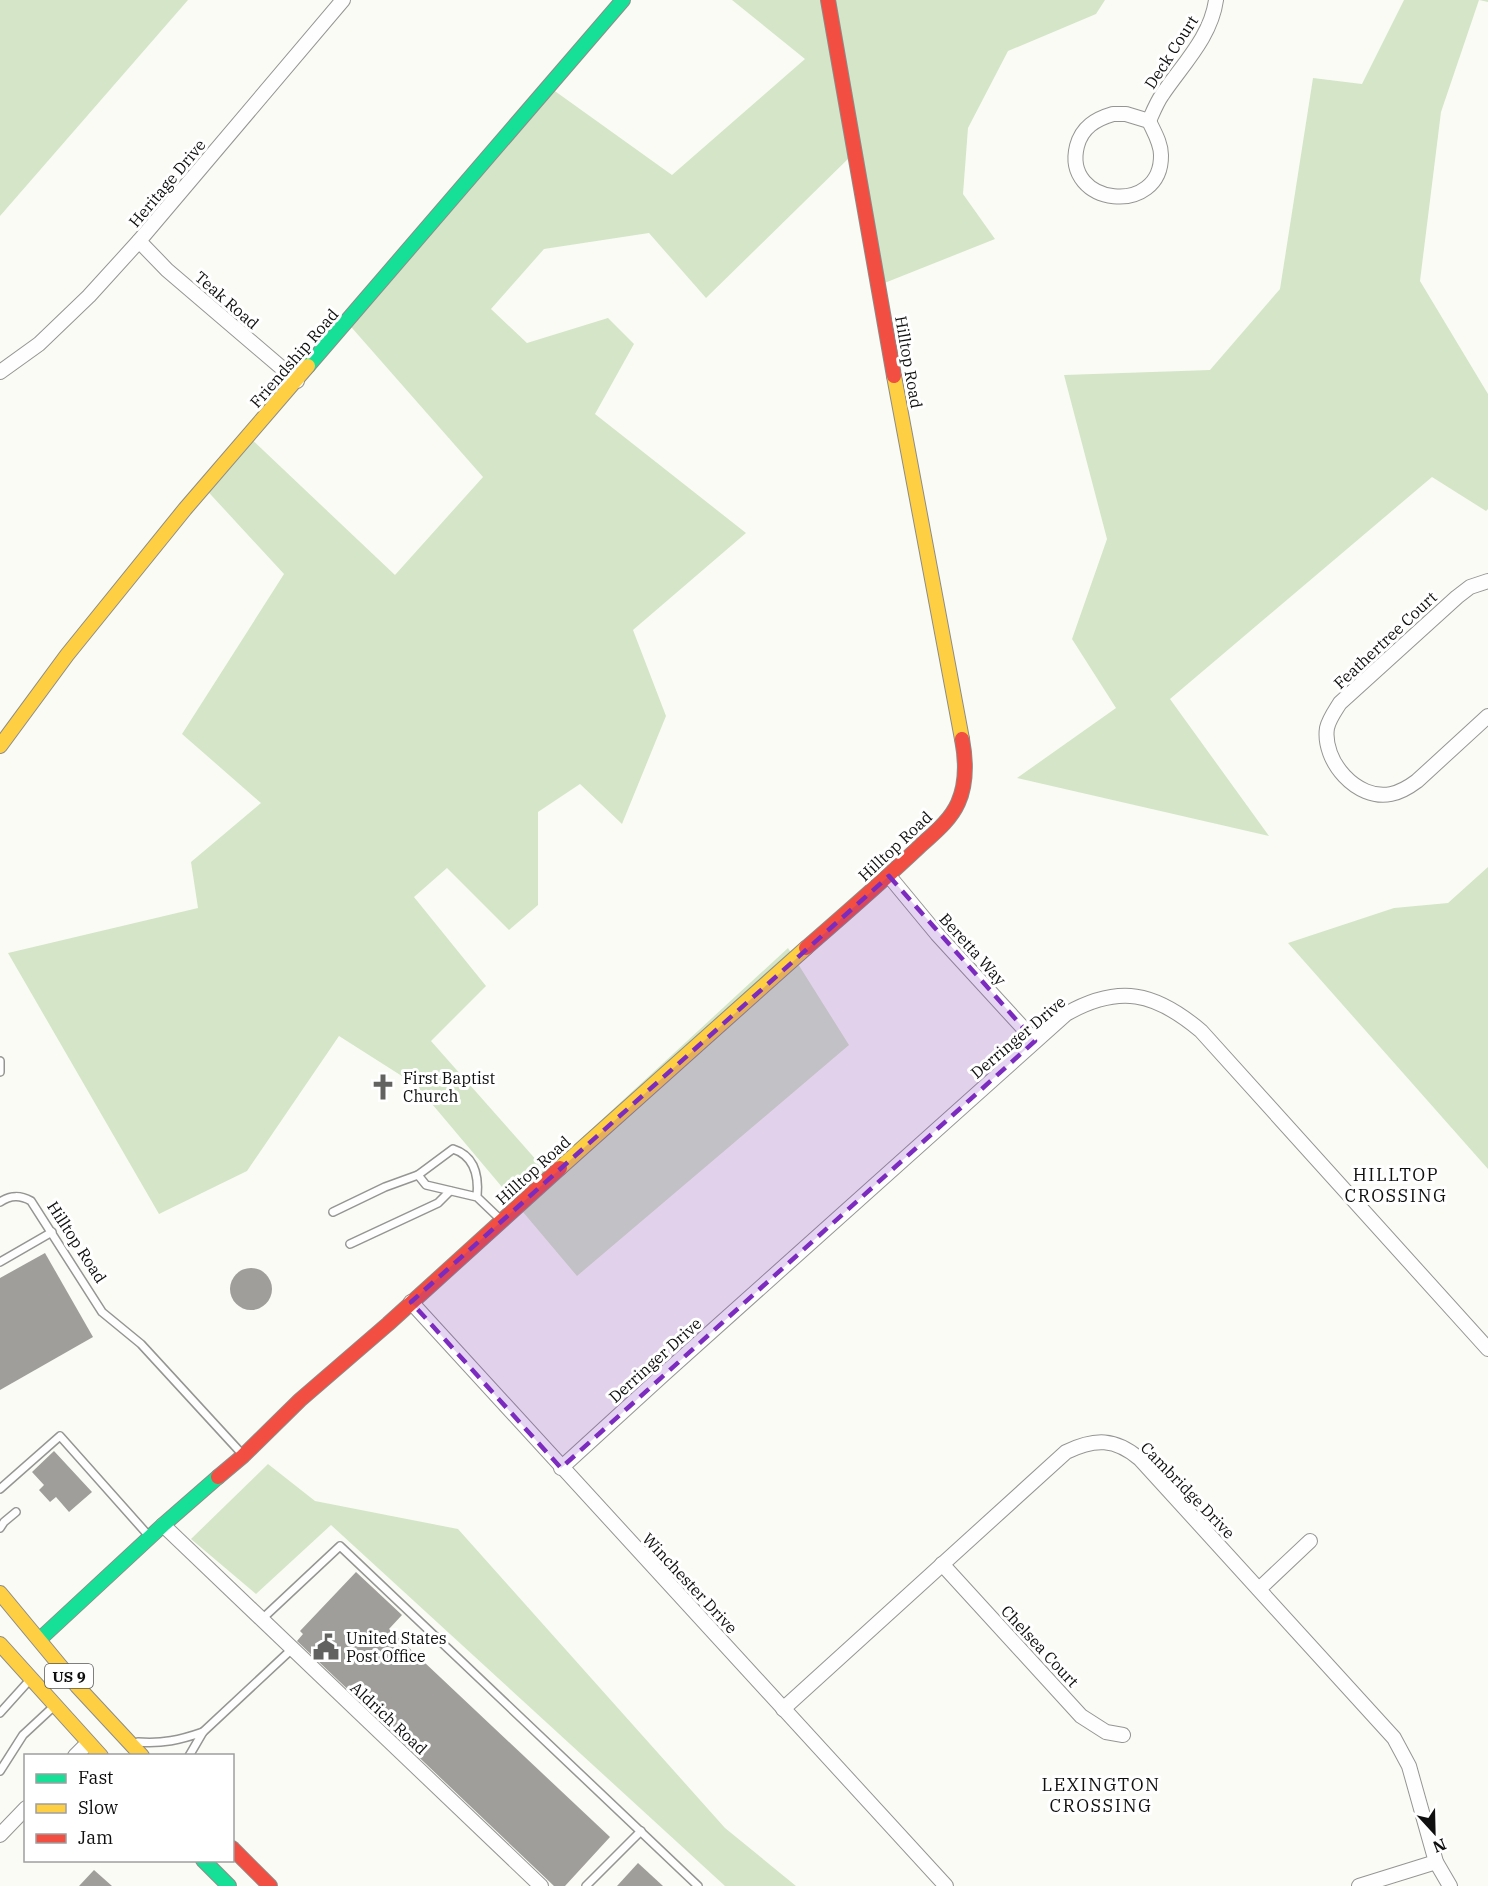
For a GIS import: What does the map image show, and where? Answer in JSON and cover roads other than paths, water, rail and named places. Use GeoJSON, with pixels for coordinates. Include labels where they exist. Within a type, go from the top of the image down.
{"type":"FeatureCollection","features":[{"type":"Feature","properties":{"kind":"main road","name":"Friendship Road"},"geometry":{"type":"LineString","coordinates":[[0,746],[55,670],[128,578],[623,0]]}},
{"type":"Feature","properties":{"kind":"main road","name":"Hilltop Road"},"geometry":{"type":"LineString","coordinates":[[40,1639],[163,1525],[243,1456],[300,1400],[719,1024],[889,876],[950,817],[956,807],[965,780],[965,755],[897,391],[828,0]]}},
{"type":"Feature","properties":{"kind":"main road","name":"US 9"},"geometry":{"type":"LineString","coordinates":[[0,1593],[77,1686],[141,1754]]}},
{"type":"Feature","properties":{"kind":"main road","name":"US 9"},"geometry":{"type":"LineString","coordinates":[[0,1644],[100,1754]]}},
{"type":"Feature","properties":{"kind":"main road"},"geometry":{"type":"LineString","coordinates":[[234,1850],[270,1886]]}},
{"type":"Feature","properties":{"kind":"main road"},"geometry":{"type":"LineString","coordinates":[[205,1862],[229,1886]]}},
{"type":"Feature","properties":{"kind":"street","name":"Heritage Drive"},"geometry":{"type":"LineString","coordinates":[[0,372],[39,344],[64,321],[139,242],[343,0]]}},
{"type":"Feature","properties":{"kind":"street","name":"Deck Court"},"geometry":{"type":"LineString","coordinates":[[1149,121],[1160,97],[1196,48],[1211,22],[1216,0]]}},
{"type":"Feature","properties":{"kind":"street"},"geometry":{"type":"LineString","coordinates":[[1113,114],[1126,114],[1149,121],[1159,142],[1161,156],[1159,170],[1143,191],[1121,198],[1112,198],[1098,193],[1087,184],[1080,175],[1076,161],[1080,138],[1086,128],[1098,118],[1113,114]]}},
{"type":"Feature","properties":{"kind":"street","name":"Teak Road"},"geometry":{"type":"LineString","coordinates":[[139,242],[167,270],[297,381]]}},
{"type":"Feature","properties":{"kind":"street","name":"Feathertree Court"},"geometry":{"type":"LineString","coordinates":[[1488,581],[1470,587],[1457,597],[1340,704],[1327,728],[1327,741],[1336,766],[1358,787],[1372,793],[1391,794],[1417,782],[1488,716]]}},
{"type":"Feature","properties":{"kind":"street","name":"Beretta Way"},"geometry":{"type":"LineString","coordinates":[[889,876],[937,934],[1035,1041]]}},
{"type":"Feature","properties":{"kind":"street","name":"Derringer Drive"},"geometry":{"type":"LineString","coordinates":[[561,1468],[1066,1014],[1085,1003],[1112,996],[1142,998],[1164,1005],[1182,1015],[1201,1031],[1488,1349]]}},
{"type":"Feature","properties":{"kind":"street","name":"Winchester Drive"},"geometry":{"type":"LineString","coordinates":[[411,1302],[946,1886]]}},
{"type":"Feature","properties":{"kind":"street","name":"Cambridge Drive"},"geometry":{"type":"LineString","coordinates":[[783,1709],[1066,1452],[1080,1445],[1100,1442],[1123,1447],[1140,1459],[1394,1738],[1409,1766],[1436,1862],[1450,1886]]}},
{"type":"Feature","properties":{"kind":"street","name":"Aldrich Road"},"geometry":{"type":"LineString","coordinates":[[163,1525],[542,1886]]}},
{"type":"Feature","properties":{"kind":"street"},"geometry":{"type":"LineString","coordinates":[[1259,1590],[1310,1541]]}},
{"type":"Feature","properties":{"kind":"street","name":"Chelsea Court"},"geometry":{"type":"LineString","coordinates":[[942,1564],[1081,1716],[1106,1732],[1123,1735]]}},
{"type":"Feature","properties":{"kind":"street"},"geometry":{"type":"LineString","coordinates":[[76,1754],[88,1743]]}},
{"type":"Feature","properties":{"kind":"street"},"geometry":{"type":"LineString","coordinates":[[0,1835],[24,1810]]}},
{"type":"Feature","properties":{"kind":"street"},"geometry":{"type":"LineString","coordinates":[[1359,1886],[1436,1862]]}},
{"type":"Feature","properties":{"kind":"lane"},"geometry":{"type":"LineString","coordinates":[[0,1061],[0,1072]]}},
{"type":"Feature","properties":{"kind":"lane"},"geometry":{"type":"LineString","coordinates":[[333,1212],[385,1187],[418,1175],[453,1149],[464,1153],[475,1167],[479,1181],[477,1197]]}},
{"type":"Feature","properties":{"kind":"lane"},"geometry":{"type":"LineString","coordinates":[[418,1175],[426,1185],[477,1197],[501,1221]]}},
{"type":"Feature","properties":{"kind":"lane"},"geometry":{"type":"LineString","coordinates":[[350,1245],[438,1203],[450,1191]]}},
{"type":"Feature","properties":{"kind":"lane","name":"Hilltop Road"},"geometry":{"type":"LineString","coordinates":[[0,1202],[16,1196],[31,1202],[102,1312],[141,1344],[243,1456]]}},
{"type":"Feature","properties":{"kind":"lane"},"geometry":{"type":"LineString","coordinates":[[0,1262],[52,1232]]}},
{"type":"Feature","properties":{"kind":"lane"},"geometry":{"type":"LineString","coordinates":[[0,1489],[60,1436],[150,1537]]}},
{"type":"Feature","properties":{"kind":"lane"},"geometry":{"type":"LineString","coordinates":[[1,1524],[16,1512]]}},
{"type":"Feature","properties":{"kind":"lane"},"geometry":{"type":"LineString","coordinates":[[262,1619],[340,1545],[698,1886]]}},
{"type":"Feature","properties":{"kind":"lane"},"geometry":{"type":"LineString","coordinates":[[190,1754],[203,1732],[292,1649]]}},
{"type":"Feature","properties":{"kind":"lane"},"geometry":{"type":"LineString","coordinates":[[0,1713],[31,1679]]}},
{"type":"Feature","properties":{"kind":"lane"},"geometry":{"type":"LineString","coordinates":[[0,1771],[23,1735],[55,1705]]}},
{"type":"Feature","properties":{"kind":"lane"},"geometry":{"type":"LineString","coordinates":[[129,1741],[157,1744],[203,1732]]}},
{"type":"Feature","properties":{"kind":"lane"},"geometry":{"type":"LineString","coordinates":[[586,1886],[640,1831]]}},
{"type":"Feature","properties":{"kind":"place","name":"First Baptist Church"},"geometry":{"type":"Point","coordinates":[383,1087]}},
{"type":"Feature","properties":{"kind":"place","name":"United States Post Office"},"geometry":{"type":"Point","coordinates":[326,1647]}},
{"type":"Feature","properties":{"kind":"district","name":"HILLTOP CROSSING"},"geometry":{"type":"Point","coordinates":[1396,1184]}},
{"type":"Feature","properties":{"kind":"district","name":"LEXINGTON CROSSING"},"geometry":{"type":"Point","coordinates":[1101,1794]}}]}
